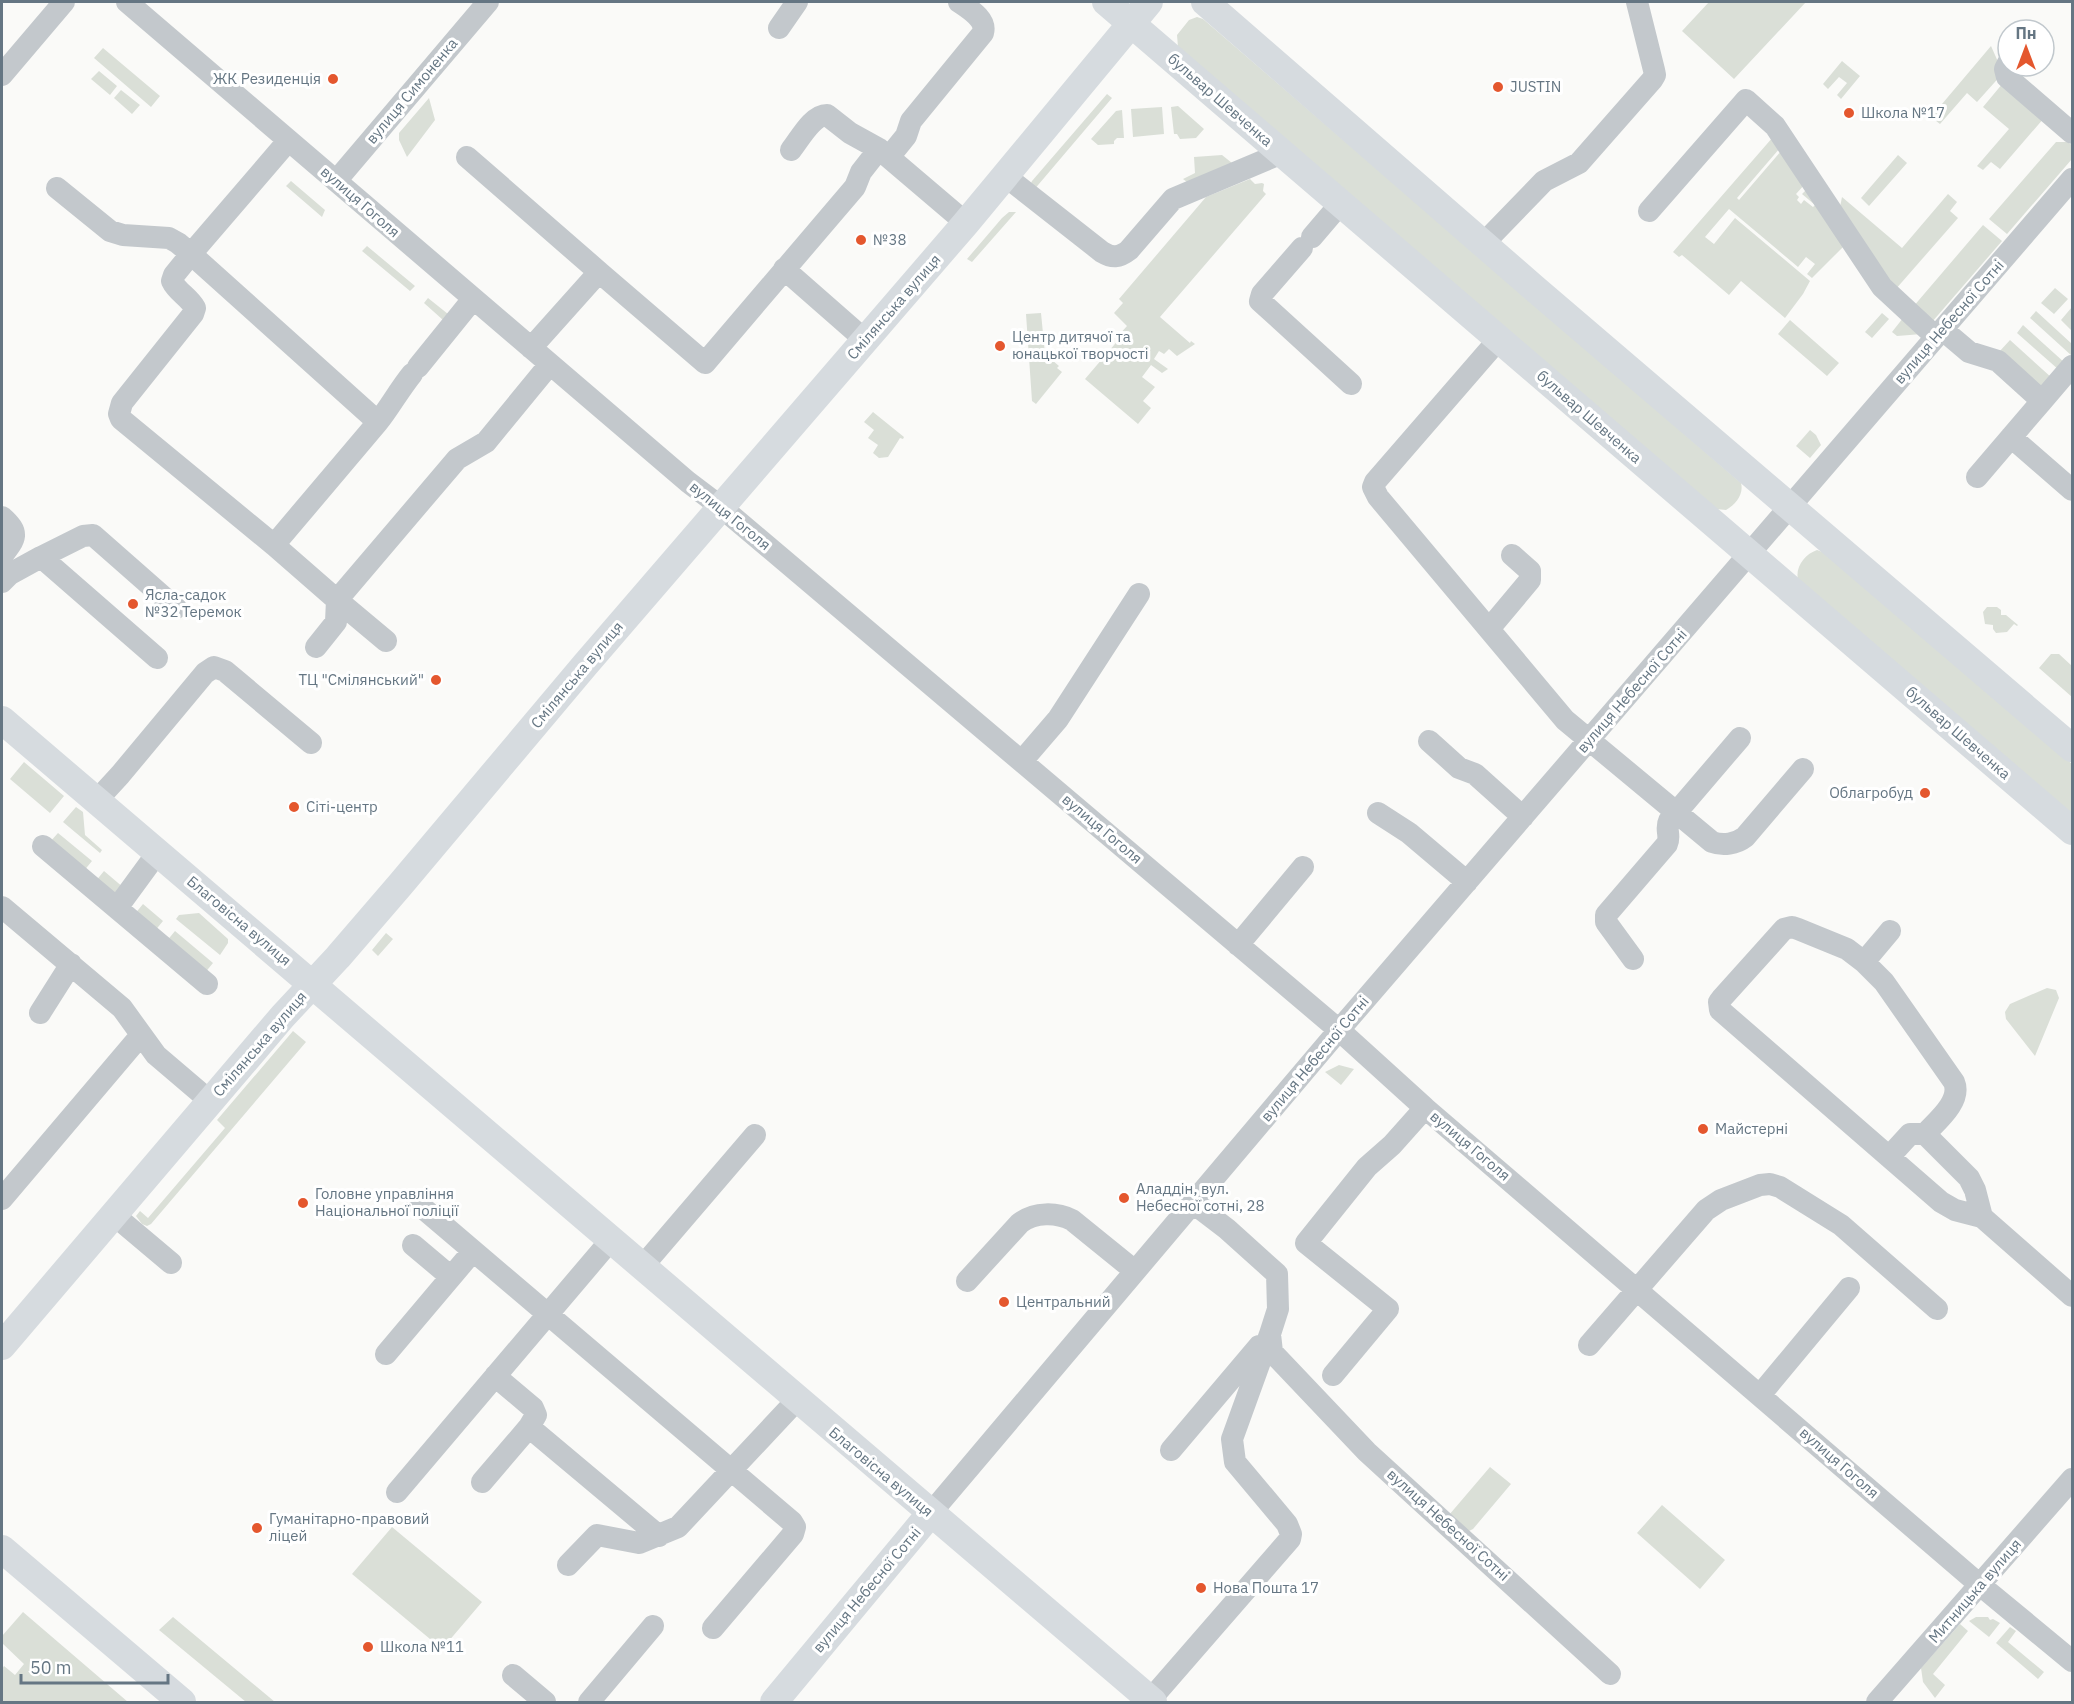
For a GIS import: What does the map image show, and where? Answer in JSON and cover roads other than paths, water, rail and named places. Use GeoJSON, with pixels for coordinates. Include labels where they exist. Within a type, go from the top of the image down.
{"type":"FeatureCollection","features":[{"type":"Feature","properties":{"kind":"main road","name":"бульвар Шевченка"},"geometry":{"type":"LineString","coordinates":[[1106,2],[2073,831]]}},
{"type":"Feature","properties":{"kind":"main road","name":"Смілянська вулиця"},"geometry":{"type":"LineString","coordinates":[[2,1346],[966,223],[1149,2]]}},
{"type":"Feature","properties":{"kind":"main road"},"geometry":{"type":"LineString","coordinates":[[1205,2],[1483,244],[2073,748]]}},
{"type":"Feature","properties":{"kind":"main road","name":"Благовісна вулиця"},"geometry":{"type":"LineString","coordinates":[[2,720],[930,1514],[1152,1701]]}},
{"type":"Feature","properties":{"kind":"main road","name":"вулиця Небесної Сотні"},"geometry":{"type":"LineString","coordinates":[[774,1702],[930,1514]]}},
{"type":"Feature","properties":{"kind":"main road"},"geometry":{"type":"LineString","coordinates":[[2,1549],[182,1702]]}},
{"type":"Feature","properties":{"kind":"street"},"geometry":{"type":"LineString","coordinates":[[2,75],[64,2]]}},
{"type":"Feature","properties":{"kind":"street","name":"вулиця Гоголя"},"geometry":{"type":"LineString","coordinates":[[127,2],[688,482],[721,507],[1339,1030],[1425,1108],[1980,1585],[2073,1661]]}},
{"type":"Feature","properties":{"kind":"street","name":"вулиця Симоненка"},"geometry":{"type":"LineString","coordinates":[[336,181],[488,2]]}},
{"type":"Feature","properties":{"kind":"street"},"geometry":{"type":"LineString","coordinates":[[778,28],[797,2]]}},
{"type":"Feature","properties":{"kind":"street"},"geometry":{"type":"LineString","coordinates":[[467,157],[705,363],[855,187],[861,172],[906,136],[911,121],[983,33],[985,28],[983,23],[959,2]]}},
{"type":"Feature","properties":{"kind":"street"},"geometry":{"type":"LineString","coordinates":[[1483,244],[1544,180],[1571,168],[1585,157],[1652,80],[1654,70],[1637,2]]}},
{"type":"Feature","properties":{"kind":"street"},"geometry":{"type":"LineString","coordinates":[[2008,78],[2073,134]]}},
{"type":"Feature","properties":{"kind":"street"},"geometry":{"type":"LineString","coordinates":[[1649,211],[1746,100],[1775,126],[1882,286],[1940,333],[1970,352],[1998,361],[2042,401]]}},
{"type":"Feature","properties":{"kind":"street"},"geometry":{"type":"LineString","coordinates":[[791,150],[815,119],[827,114],[850,133],[884,153],[966,223]]}},
{"type":"Feature","properties":{"kind":"street"},"geometry":{"type":"LineString","coordinates":[[288,141],[174,275],[172,281],[175,287],[192,302],[195,308],[193,314],[122,403],[119,414],[124,423],[274,545],[386,641]]}},
{"type":"Feature","properties":{"kind":"street"},"geometry":{"type":"LineString","coordinates":[[1004,175],[1047,211],[1060,233],[1099,265],[1115,268],[1131,263],[1191,191],[1282,153]]}},
{"type":"Feature","properties":{"kind":"street","name":"вулиця Небесної Сотні"},"geometry":{"type":"LineString","coordinates":[[930,1514],[1339,1030],[2073,179]]}},
{"type":"Feature","properties":{"kind":"street"},"geometry":{"type":"LineString","coordinates":[[57,188],[103,226],[115,233],[169,238],[178,243],[378,422]]}},
{"type":"Feature","properties":{"kind":"street"},"geometry":{"type":"LineString","coordinates":[[1341,204],[1262,294],[1260,301],[1351,384]]}},
{"type":"Feature","properties":{"kind":"street"},"geometry":{"type":"LineString","coordinates":[[784,270],[865,340]]}},
{"type":"Feature","properties":{"kind":"street"},"geometry":{"type":"LineString","coordinates":[[531,348],[599,272]]}},
{"type":"Feature","properties":{"kind":"street"},"geometry":{"type":"LineString","coordinates":[[274,545],[378,422],[390,407],[394,397],[473,299]]}},
{"type":"Feature","properties":{"kind":"street"},"geometry":{"type":"LineString","coordinates":[[1499,339],[1378,478],[1373,487],[1378,497],[1558,713],[1588,741],[1715,844],[1736,842],[1745,837],[1803,770]]}},
{"type":"Feature","properties":{"kind":"street"},"geometry":{"type":"LineString","coordinates":[[316,647],[336,622],[337,600],[457,459],[486,442],[550,364]]}},
{"type":"Feature","properties":{"kind":"street"},"geometry":{"type":"LineString","coordinates":[[1977,477],[2073,366]]}},
{"type":"Feature","properties":{"kind":"street"},"geometry":{"type":"LineString","coordinates":[[2012,437],[2073,490]]}},
{"type":"Feature","properties":{"kind":"street"},"geometry":{"type":"LineString","coordinates":[[2,517],[15,533],[11,544],[2,556]]}},
{"type":"Feature","properties":{"kind":"street"},"geometry":{"type":"LineString","coordinates":[[2,582],[10,574],[41,557],[83,536],[93,535],[176,608]]}},
{"type":"Feature","properties":{"kind":"street"},"geometry":{"type":"LineString","coordinates":[[1490,629],[1530,580],[1530,571],[1512,555]]}},
{"type":"Feature","properties":{"kind":"street"},"geometry":{"type":"LineString","coordinates":[[41,557],[157,657]]}},
{"type":"Feature","properties":{"kind":"street"},"geometry":{"type":"LineString","coordinates":[[1022,761],[1058,719],[1139,594]]}},
{"type":"Feature","properties":{"kind":"street"},"geometry":{"type":"LineString","coordinates":[[97,800],[205,673],[214,667],[225,671],[311,742]]}},
{"type":"Feature","properties":{"kind":"street"},"geometry":{"type":"LineString","coordinates":[[1633,959],[1606,922],[1606,915],[1666,844],[1668,841],[1667,825],[1676,813],[1740,738]]}},
{"type":"Feature","properties":{"kind":"street"},"geometry":{"type":"LineString","coordinates":[[1429,741],[1459,768],[1475,774],[1523,817]]}},
{"type":"Feature","properties":{"kind":"street"},"geometry":{"type":"LineString","coordinates":[[1378,813],[1409,834],[1467,882]]}},
{"type":"Feature","properties":{"kind":"street"},"geometry":{"type":"LineString","coordinates":[[43,846],[207,984]]}},
{"type":"Feature","properties":{"kind":"street"},"geometry":{"type":"LineString","coordinates":[[117,908],[158,852]]}},
{"type":"Feature","properties":{"kind":"street"},"geometry":{"type":"LineString","coordinates":[[1238,945],[1303,867]]}},
{"type":"Feature","properties":{"kind":"street"},"geometry":{"type":"LineString","coordinates":[[2,907],[122,1008],[156,1055],[210,1101]]}},
{"type":"Feature","properties":{"kind":"street"},"geometry":{"type":"LineString","coordinates":[[1925,1134],[1953,1101],[1957,1092],[1956,1087],[1884,982],[1847,949],[1798,929],[1788,927],[1781,931],[1722,998],[1719,1006],[1722,1013],[1948,1207],[1982,1217],[2073,1296]]}},
{"type":"Feature","properties":{"kind":"street"},"geometry":{"type":"LineString","coordinates":[[1864,962],[1890,931]]}},
{"type":"Feature","properties":{"kind":"street"},"geometry":{"type":"LineString","coordinates":[[40,1013],[71,964]]}},
{"type":"Feature","properties":{"kind":"street"},"geometry":{"type":"LineString","coordinates":[[2,1199],[141,1035]]}},
{"type":"Feature","properties":{"kind":"street"},"geometry":{"type":"LineString","coordinates":[[1333,1376],[1388,1308],[1306,1243],[1367,1167],[1392,1145],[1425,1108]]}},
{"type":"Feature","properties":{"kind":"street"},"geometry":{"type":"LineString","coordinates":[[1888,1157],[1910,1134],[1925,1134],[1969,1178],[1975,1190],[1982,1217]]}},
{"type":"Feature","properties":{"kind":"street"},"geometry":{"type":"LineString","coordinates":[[642,1268],[754,1135]]}},
{"type":"Feature","properties":{"kind":"street"},"geometry":{"type":"LineString","coordinates":[[1589,1345],[1713,1204],[1760,1185],[1770,1184],[1780,1187],[1841,1225],[1937,1308]]}},
{"type":"Feature","properties":{"kind":"street"},"geometry":{"type":"LineString","coordinates":[[417,1203],[792,1522],[795,1527],[793,1534],[713,1628]]}},
{"type":"Feature","properties":{"kind":"street"},"geometry":{"type":"LineString","coordinates":[[1152,1701],[1290,1539],[1291,1534],[1287,1524],[1235,1461],[1232,1439],[1278,1308],[1277,1274],[1227,1229],[1193,1203]]}},
{"type":"Feature","properties":{"kind":"street"},"geometry":{"type":"LineString","coordinates":[[967,1281],[1020,1222],[1046,1214],[1064,1216],[1072,1220],[1135,1271]]}},
{"type":"Feature","properties":{"kind":"street"},"geometry":{"type":"LineString","coordinates":[[114,1215],[171,1263]]}},
{"type":"Feature","properties":{"kind":"street"},"geometry":{"type":"LineString","coordinates":[[398,1492],[610,1241]]}},
{"type":"Feature","properties":{"kind":"street"},"geometry":{"type":"LineString","coordinates":[[413,1245],[451,1277]]}},
{"type":"Feature","properties":{"kind":"street"},"geometry":{"type":"LineString","coordinates":[[386,1354],[473,1251]]}},
{"type":"Feature","properties":{"kind":"street"},"geometry":{"type":"LineString","coordinates":[[1760,1395],[1849,1288]]}},
{"type":"Feature","properties":{"kind":"street"},"geometry":{"type":"LineString","coordinates":[[1171,1450],[1270,1334]]}},
{"type":"Feature","properties":{"kind":"street","name":"вулиця Небесної Сотні"},"geometry":{"type":"LineString","coordinates":[[1270,1334],[1272,1352],[1367,1452],[1610,1674]]}},
{"type":"Feature","properties":{"kind":"street"},"geometry":{"type":"LineString","coordinates":[[482,1482],[529,1427],[536,1414],[533,1408],[495,1377]]}},
{"type":"Feature","properties":{"kind":"street"},"geometry":{"type":"LineString","coordinates":[[568,1565],[597,1535],[639,1543],[659,1536],[684,1522],[797,1400]]}},
{"type":"Feature","properties":{"kind":"street"},"geometry":{"type":"LineString","coordinates":[[529,1427],[659,1536]]}},
{"type":"Feature","properties":{"kind":"street","name":"Митницька вулиця"},"geometry":{"type":"LineString","coordinates":[[1876,1702],[2073,1479]]}},
{"type":"Feature","properties":{"kind":"street"},"geometry":{"type":"LineString","coordinates":[[589,1702],[653,1626]]}},
{"type":"Feature","properties":{"kind":"street"},"geometry":{"type":"LineString","coordinates":[[513,1675],[545,1702]]}},
{"type":"Feature","properties":{"kind":"place","name":"ЖК Резиденція"},"geometry":{"type":"Point","coordinates":[333,79]}},
{"type":"Feature","properties":{"kind":"place","name":"JUSTIN"},"geometry":{"type":"Point","coordinates":[1498,87]}},
{"type":"Feature","properties":{"kind":"place","name":"Школа №17"},"geometry":{"type":"Point","coordinates":[1849,113]}},
{"type":"Feature","properties":{"kind":"place","name":"№38"},"geometry":{"type":"Point","coordinates":[861,240]}},
{"type":"Feature","properties":{"kind":"place","name":"Центр дитячої та юнацької творчості"},"geometry":{"type":"Point","coordinates":[1000,346]}},
{"type":"Feature","properties":{"kind":"place","name":"Ясла-садок №32 Теремок"},"geometry":{"type":"Point","coordinates":[133,604]}},
{"type":"Feature","properties":{"kind":"place","name":"ТЦ \"Смілянський\""},"geometry":{"type":"Point","coordinates":[436,680]}},
{"type":"Feature","properties":{"kind":"place","name":"Облагробуд"},"geometry":{"type":"Point","coordinates":[1925,793]}},
{"type":"Feature","properties":{"kind":"place","name":"Сіті-центр"},"geometry":{"type":"Point","coordinates":[294,807]}},
{"type":"Feature","properties":{"kind":"place","name":"Майстерні"},"geometry":{"type":"Point","coordinates":[1703,1129]}},
{"type":"Feature","properties":{"kind":"place","name":"Аладдін, вул. Небесної сотні, 28"},"geometry":{"type":"Point","coordinates":[1124,1198]}},
{"type":"Feature","properties":{"kind":"place","name":"Головне управління Національної поліції"},"geometry":{"type":"Point","coordinates":[303,1203]}},
{"type":"Feature","properties":{"kind":"place","name":"Центральний"},"geometry":{"type":"Point","coordinates":[1004,1302]}},
{"type":"Feature","properties":{"kind":"place","name":"Гуманітарно-правовий ліцей"},"geometry":{"type":"Point","coordinates":[257,1528]}},
{"type":"Feature","properties":{"kind":"place","name":"Нова Пошта 17"},"geometry":{"type":"Point","coordinates":[1201,1588]}},
{"type":"Feature","properties":{"kind":"place","name":"Школа №11"},"geometry":{"type":"Point","coordinates":[368,1647]}}]}
